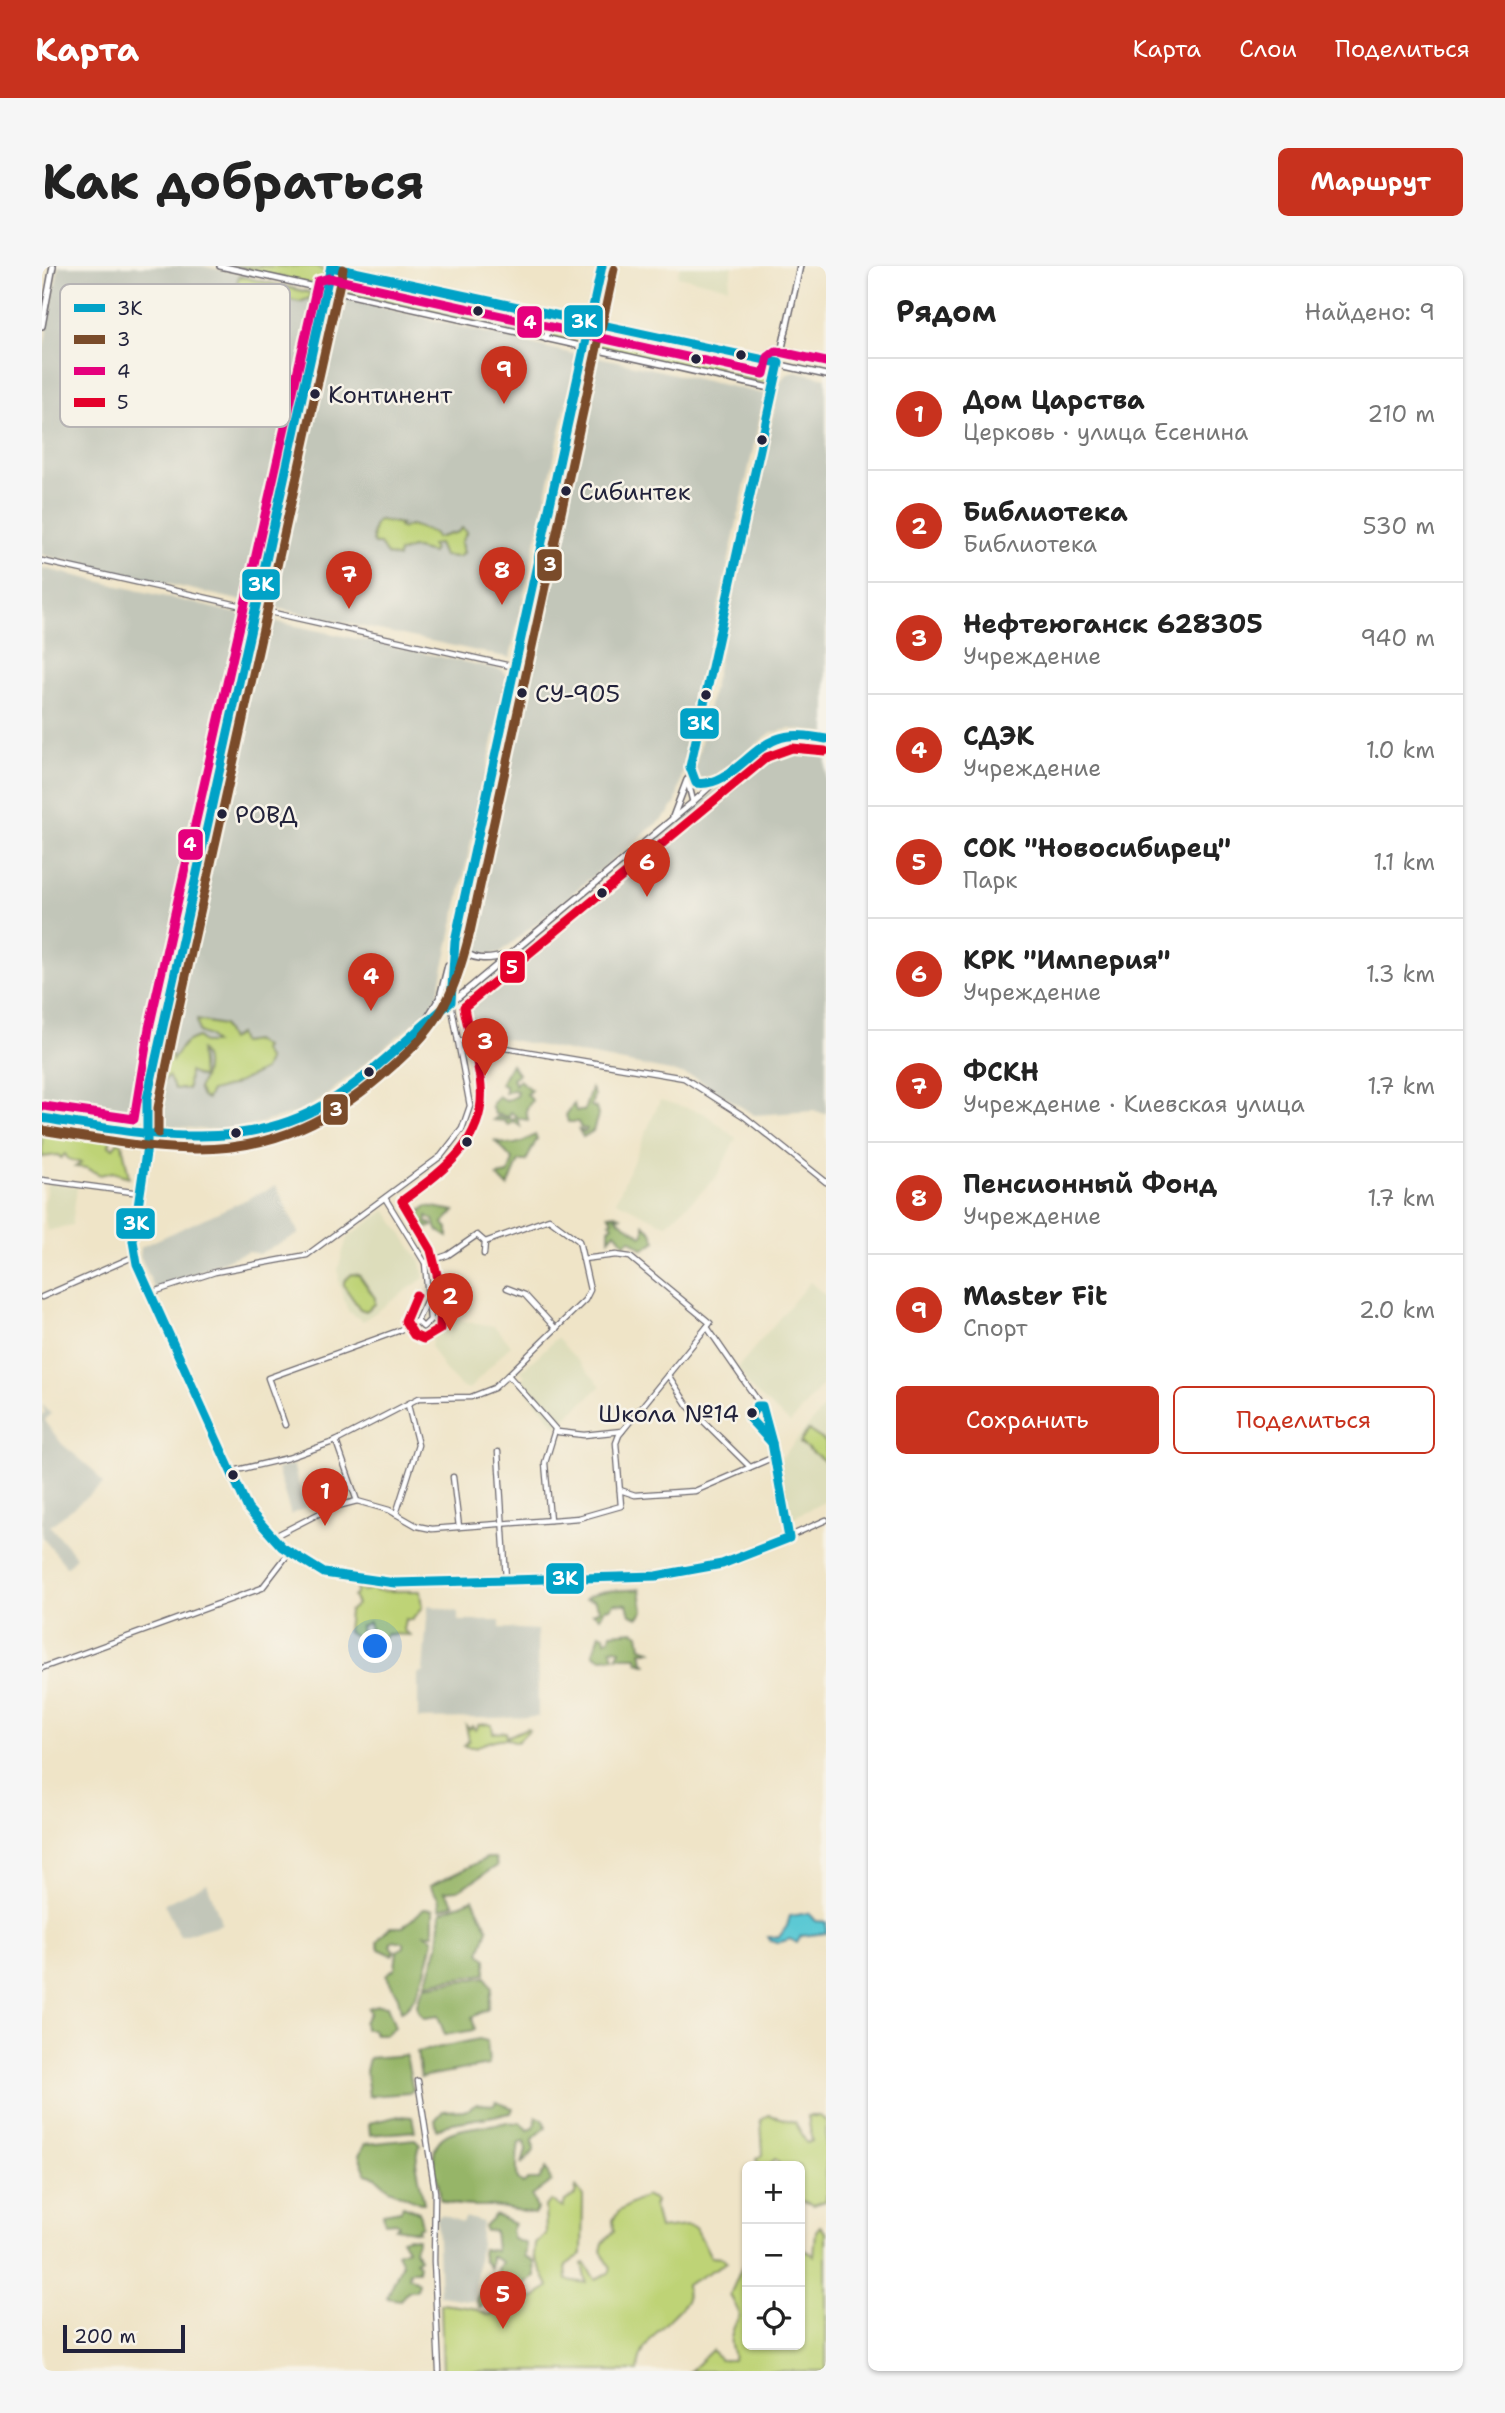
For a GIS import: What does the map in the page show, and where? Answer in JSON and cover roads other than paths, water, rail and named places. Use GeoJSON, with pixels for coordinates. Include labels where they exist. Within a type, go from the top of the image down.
{"type":"FeatureCollection","features":[{"type":"Feature","properties":{"kind":"main road"},"geometry":{"type":"LineString","coordinates":[[42,326],[53,266]]}},
{"type":"Feature","properties":{"kind":"main road"},"geometry":{"type":"LineString","coordinates":[[220,266],[774,388]]}},
{"type":"Feature","properties":{"kind":"main road"},"geometry":{"type":"LineString","coordinates":[[146,1133],[146,1107],[161,1031],[330,266],[826,374]]}},
{"type":"Feature","properties":{"kind":"main road"},"geometry":{"type":"LineString","coordinates":[[421,1026],[440,997],[457,929],[603,266]]}},
{"type":"Feature","properties":{"kind":"main road"},"geometry":{"type":"LineString","coordinates":[[670,821],[683,797],[691,767],[800,266]]}},
{"type":"Feature","properties":{"kind":"main road"},"geometry":{"type":"LineString","coordinates":[[546,339],[551,314]]}},
{"type":"Feature","properties":{"kind":"main road"},"geometry":{"type":"LineString","coordinates":[[42,1118],[146,1133],[223,1138],[267,1130],[299,1118],[338,1096],[693,802],[689,786],[691,767]]}},
{"type":"Feature","properties":{"kind":"main road"},"geometry":{"type":"LineString","coordinates":[[457,929],[459,946],[470,956],[485,959],[510,954]]}},
{"type":"Feature","properties":{"kind":"main road"},"geometry":{"type":"LineString","coordinates":[[451,1002],[454,941]]}},
{"type":"Feature","properties":{"kind":"street"},"geometry":{"type":"LineString","coordinates":[[42,561],[515,667]]}},
{"type":"Feature","properties":{"kind":"street"},"geometry":{"type":"LineString","coordinates":[[693,802],[774,740],[792,735],[826,739]]}},
{"type":"Feature","properties":{"kind":"street"},"geometry":{"type":"LineString","coordinates":[[691,767],[693,780],[699,786],[719,780]]}},
{"type":"Feature","properties":{"kind":"street"},"geometry":{"type":"LineString","coordinates":[[149,1293],[215,1272],[307,1255],[441,1156],[466,1121],[471,1099],[451,1002]]}},
{"type":"Feature","properties":{"kind":"street"},"geometry":{"type":"LineString","coordinates":[[458,1040],[684,1078],[745,1117],[826,1182]]}},
{"type":"Feature","properties":{"kind":"street"},"geometry":{"type":"LineString","coordinates":[[146,1133],[133,1240],[135,1256],[149,1293],[248,1510],[271,1538],[318,1571],[357,1580],[506,1579],[698,1571],[734,1561],[826,1520]]}},
{"type":"Feature","properties":{"kind":"street"},"geometry":{"type":"LineString","coordinates":[[42,1180],[140,1193]]}},
{"type":"Feature","properties":{"kind":"street"},"geometry":{"type":"LineString","coordinates":[[385,1198],[425,1263],[430,1322],[423,1327],[417,1321]]}},
{"type":"Feature","properties":{"kind":"street"},"geometry":{"type":"LineString","coordinates":[[229,1472],[288,1458],[337,1441],[428,1396],[457,1399],[494,1388],[590,1294],[579,1241],[550,1219],[485,1242]]}},
{"type":"Feature","properties":{"kind":"street"},"geometry":{"type":"LineString","coordinates":[[425,1263],[448,1255],[477,1235],[485,1242]]}},
{"type":"Feature","properties":{"kind":"street"},"geometry":{"type":"LineString","coordinates":[[484,1254],[485,1242]]}},
{"type":"Feature","properties":{"kind":"street"},"geometry":{"type":"LineString","coordinates":[[42,1296],[135,1256]]}},
{"type":"Feature","properties":{"kind":"street"},"geometry":{"type":"LineString","coordinates":[[271,1538],[330,1508],[357,1501],[397,1514],[424,1529],[587,1517],[621,1506],[616,1443],[622,1431],[710,1323],[630,1256],[583,1259]]}},
{"type":"Feature","properties":{"kind":"street"},"geometry":{"type":"LineString","coordinates":[[507,1288],[525,1295],[556,1329]]}},
{"type":"Feature","properties":{"kind":"street"},"geometry":{"type":"LineString","coordinates":[[285,1425],[268,1378],[417,1321],[429,1295]]}},
{"type":"Feature","properties":{"kind":"street"},"geometry":{"type":"LineString","coordinates":[[707,1327],[766,1412],[789,1538]]}},
{"type":"Feature","properties":{"kind":"street"},"geometry":{"type":"LineString","coordinates":[[508,1375],[555,1430],[574,1435],[622,1431]]}},
{"type":"Feature","properties":{"kind":"street"},"geometry":{"type":"LineString","coordinates":[[668,1375],[690,1408],[750,1467]]}},
{"type":"Feature","properties":{"kind":"street"},"geometry":{"type":"LineString","coordinates":[[397,1514],[418,1445],[408,1404]]}},
{"type":"Feature","properties":{"kind":"street"},"geometry":{"type":"LineString","coordinates":[[550,1520],[545,1463],[555,1430]]}},
{"type":"Feature","properties":{"kind":"street"},"geometry":{"type":"LineString","coordinates":[[608,1433],[616,1443]]}},
{"type":"Feature","properties":{"kind":"street"},"geometry":{"type":"LineString","coordinates":[[337,1441],[357,1501]]}},
{"type":"Feature","properties":{"kind":"street"},"geometry":{"type":"LineString","coordinates":[[498,1452],[506,1579]]}},
{"type":"Feature","properties":{"kind":"street"},"geometry":{"type":"LineString","coordinates":[[620,1490],[631,1495],[695,1491],[774,1457]]}},
{"type":"Feature","properties":{"kind":"street"},"geometry":{"type":"LineString","coordinates":[[453,1477],[459,1527]]}},
{"type":"Feature","properties":{"kind":"street"},"geometry":{"type":"LineString","coordinates":[[42,1668],[262,1588],[289,1553]]}},
{"type":"Feature","properties":{"kind":"street"},"geometry":{"type":"LineString","coordinates":[[418,2081],[435,2192],[434,2261],[439,2371]]}},
{"type":"Feature","properties":{"kind":"water"},"geometry":{"type":"Polygon","coordinates":[[[809,1913],[816,1921],[826,1922],[826,1933],[801,1936],[797,1943],[790,1939],[777,1943],[770,1941],[768,1937],[779,1937],[790,1916],[809,1913]]]}},
{"type":"Feature","properties":{"kind":"place","name":"Континент"},"geometry":{"type":"Point","coordinates":[315,394]}},
{"type":"Feature","properties":{"kind":"place","name":"Master Fit"},"geometry":{"type":"Point","coordinates":[504,404]}},
{"type":"Feature","properties":{"kind":"place","name":"Сибинтек"},"geometry":{"type":"Point","coordinates":[566,491]}},
{"type":"Feature","properties":{"kind":"place","name":"Пенсионный Фонд"},"geometry":{"type":"Point","coordinates":[502,605]}},
{"type":"Feature","properties":{"kind":"place","name":"ФСКН"},"geometry":{"type":"Point","coordinates":[349,609]}},
{"type":"Feature","properties":{"kind":"place","name":"СУ-905"},"geometry":{"type":"Point","coordinates":[522,693]}},
{"type":"Feature","properties":{"kind":"place","name":"РОВД"},"geometry":{"type":"Point","coordinates":[222,814]}},
{"type":"Feature","properties":{"kind":"place","name":"КРК \"Империя\""},"geometry":{"type":"Point","coordinates":[647,897]}},
{"type":"Feature","properties":{"kind":"place","name":"СДЭК"},"geometry":{"type":"Point","coordinates":[371,1011]}},
{"type":"Feature","properties":{"kind":"place","name":"Нефтеюганск 628305"},"geometry":{"type":"Point","coordinates":[485,1076]}},
{"type":"Feature","properties":{"kind":"place","name":"Библиотека"},"geometry":{"type":"Point","coordinates":[450,1331]}},
{"type":"Feature","properties":{"kind":"place","name":"Школа №14"},"geometry":{"type":"Point","coordinates":[752,1413]}},
{"type":"Feature","properties":{"kind":"place","name":"Дом Царства"},"geometry":{"type":"Point","coordinates":[325,1526]}},
{"type":"Feature","properties":{"kind":"place","name":"СОК \"Новосибирец\""},"geometry":{"type":"Point","coordinates":[503,2329]}}]}
